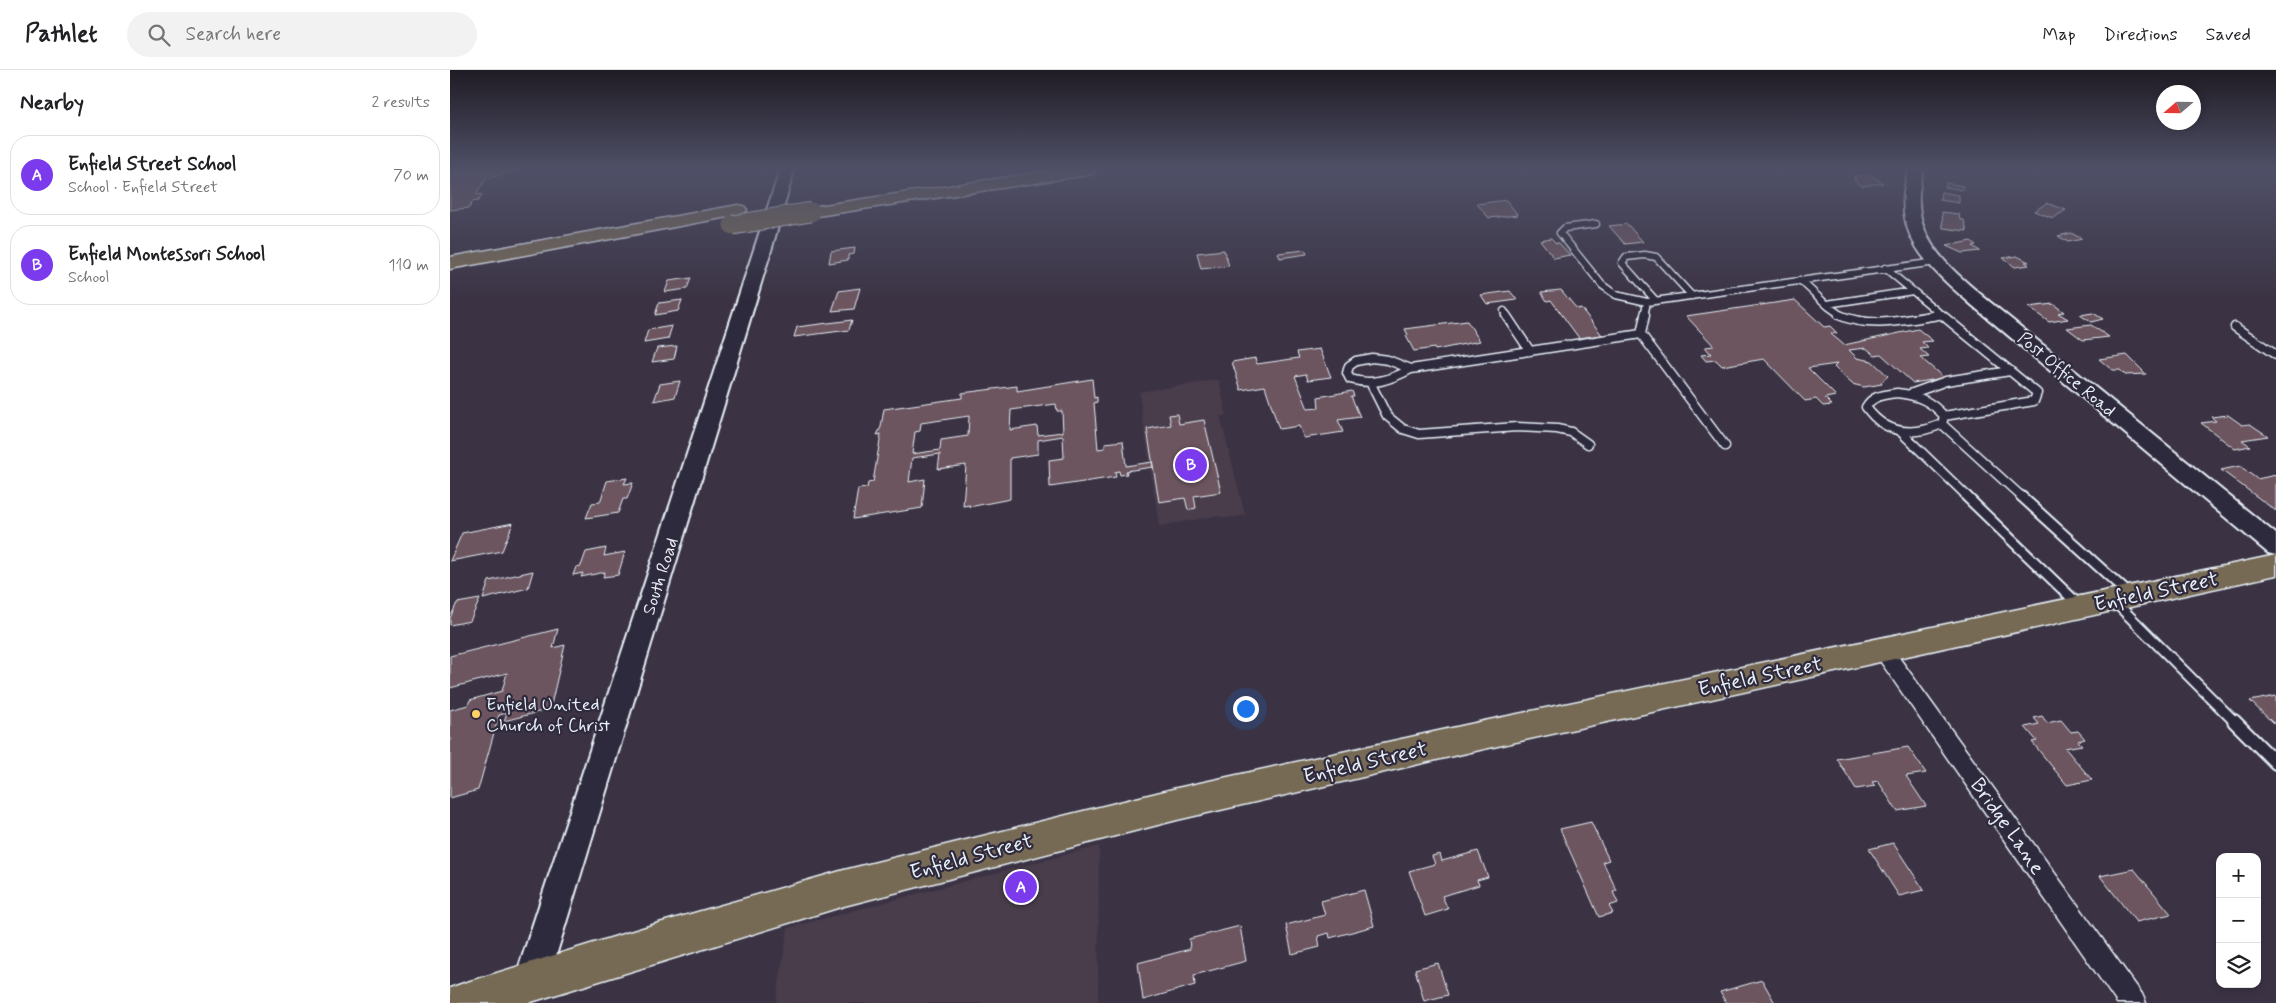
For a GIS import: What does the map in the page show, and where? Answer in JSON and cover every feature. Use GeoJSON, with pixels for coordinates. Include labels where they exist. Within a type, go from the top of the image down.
{"type":"FeatureCollection","features":[{"type":"Feature","properties":{"kind":"main road"},"geometry":{"type":"LineString","coordinates":[[450,263],[760,214]]}},
{"type":"Feature","properties":{"kind":"main road","name":"South Road"},"geometry":{"type":"LineString","coordinates":[[531,982],[774,214]]}},
{"type":"Feature","properties":{"kind":"main road","name":"Post Office Road"},"geometry":{"type":"LineString","coordinates":[[1911,214],[1916,231],[1936,262],[1979,302],[2276,547]]}},
{"type":"Feature","properties":{"kind":"main road"},"geometry":{"type":"LineString","coordinates":[[450,279],[735,218]]}},
{"type":"Feature","properties":{"kind":"main road","name":"Enfield Street"},"geometry":{"type":"LineString","coordinates":[[464,1003],[835,891],[1065,832],[1445,744],[2276,565]]}},
{"type":"Feature","properties":{"kind":"street","name":"Bridge Lane"},"geometry":{"type":"LineString","coordinates":[[1883,650],[2133,1003]]}},
{"type":"Feature","properties":{"kind":"lane"},"geometry":{"type":"LineString","coordinates":[[1596,224],[1565,228],[1560,233],[1602,285],[1616,294],[1647,302],[1936,262]]}},
{"type":"Feature","properties":{"kind":"lane"},"geometry":{"type":"LineString","coordinates":[[1656,301],[1622,263],[1626,258],[1645,255],[1656,257],[1692,296]]}},
{"type":"Feature","properties":{"kind":"lane"},"geometry":{"type":"LineString","coordinates":[[1885,268],[2036,393],[2034,401],[1943,420],[1918,433],[1902,433],[1886,428],[1872,419],[1866,408],[1870,400],[1882,395],[1910,394],[1924,398],[1937,407],[1943,420],[2122,598],[2276,763]]}},
{"type":"Feature","properties":{"kind":"lane"},"geometry":{"type":"LineString","coordinates":[[1800,280],[1838,314],[1855,322],[1869,323],[1941,314]]}},
{"type":"Feature","properties":{"kind":"lane"},"geometry":{"type":"LineString","coordinates":[[1827,304],[1913,292]]}},
{"type":"Feature","properties":{"kind":"lane"},"geometry":{"type":"LineString","coordinates":[[1647,302],[1641,334],[1725,446]]}},
{"type":"Feature","properties":{"kind":"lane"},"geometry":{"type":"LineString","coordinates":[[1504,311],[1530,351]]}},
{"type":"Feature","properties":{"kind":"lane"},"geometry":{"type":"LineString","coordinates":[[2235,327],[2276,355]]}},
{"type":"Feature","properties":{"kind":"lane"},"geometry":{"type":"LineString","coordinates":[[1411,369],[1385,358],[1372,358],[1356,360],[1348,366],[1347,373],[1350,379],[1371,384],[1394,378],[1411,369],[1641,334]]}},
{"type":"Feature","properties":{"kind":"lane"},"geometry":{"type":"LineString","coordinates":[[1910,394],[1928,385],[1940,382],[2010,371]]}},
{"type":"Feature","properties":{"kind":"lane"},"geometry":{"type":"LineString","coordinates":[[1371,384],[1387,416],[1403,429],[1419,434],[1517,427],[1571,432],[1588,444]]}},
{"type":"Feature","properties":{"kind":"lane"},"geometry":{"type":"LineString","coordinates":[[1902,433],[2081,607]]}},
{"type":"Feature","properties":{"kind":"shaded area"},"geometry":{"type":"Polygon","coordinates":[[[1219,380],[1226,415],[1220,416],[1245,515],[1227,518],[1216,516],[1159,526],[1139,392],[1219,380]]]}},
{"type":"Feature","properties":{"kind":"shaded area"},"geometry":{"type":"Polygon","coordinates":[[[1099,846],[1098,1003],[776,1003],[788,928],[1099,846]]]}},
{"type":"Feature","properties":{"kind":"building"},"geometry":{"type":"Polygon","coordinates":[[[1485,214],[1518,215],[1489,218],[1485,214]]]}},
{"type":"Feature","properties":{"kind":"building"},"geometry":{"type":"Polygon","coordinates":[[[1942,214],[1959,214],[1960,220],[1964,220],[1967,231],[1943,228],[1942,214]]]}},
{"type":"Feature","properties":{"kind":"building"},"geometry":{"type":"Polygon","coordinates":[[[2041,214],[2060,214],[2053,218],[2041,214]]]}},
{"type":"Feature","properties":{"kind":"building"},"geometry":{"type":"Polygon","coordinates":[[[1627,224],[1643,242],[1625,244],[1609,226],[1627,224]]]}},
{"type":"Feature","properties":{"kind":"building"},"geometry":{"type":"Polygon","coordinates":[[[2071,233],[2082,239],[2068,242],[2058,236],[2071,233]]]}},
{"type":"Feature","properties":{"kind":"building"},"geometry":{"type":"Polygon","coordinates":[[[1551,238],[1556,243],[1559,243],[1570,255],[1554,258],[1540,240],[1551,238]]]}},
{"type":"Feature","properties":{"kind":"building"},"geometry":{"type":"Polygon","coordinates":[[[1971,241],[1976,245],[1972,246],[1980,251],[1962,253],[1946,246],[1971,241]]]}},
{"type":"Feature","properties":{"kind":"building"},"geometry":{"type":"Polygon","coordinates":[[[855,248],[854,254],[848,255],[848,260],[829,263],[831,251],[855,248]]]}},
{"type":"Feature","properties":{"kind":"building"},"geometry":{"type":"Polygon","coordinates":[[[1224,250],[1229,266],[1201,269],[1197,253],[1224,250]]]}},
{"type":"Feature","properties":{"kind":"building"},"geometry":{"type":"Polygon","coordinates":[[[1305,250],[1307,254],[1280,258],[1278,253],[1305,250]]]}},
{"type":"Feature","properties":{"kind":"building"},"geometry":{"type":"Polygon","coordinates":[[[2017,256],[2029,262],[2025,262],[2029,265],[2015,267],[2003,258],[2017,256]]]}},
{"type":"Feature","properties":{"kind":"building"},"geometry":{"type":"Polygon","coordinates":[[[691,278],[687,289],[665,292],[669,281],[691,278]]]}},
{"type":"Feature","properties":{"kind":"building"},"geometry":{"type":"Polygon","coordinates":[[[860,288],[854,309],[832,311],[839,291],[860,288]]]}},
{"type":"Feature","properties":{"kind":"building"},"geometry":{"type":"Polygon","coordinates":[[[1561,290],[1577,309],[1581,308],[1602,335],[1579,338],[1551,300],[1547,301],[1541,292],[1561,290]]]}},
{"type":"Feature","properties":{"kind":"building"},"geometry":{"type":"Polygon","coordinates":[[[1510,291],[1517,300],[1487,304],[1481,295],[1510,291]]]}},
{"type":"Feature","properties":{"kind":"building"},"geometry":{"type":"Polygon","coordinates":[[[682,300],[678,311],[655,315],[659,303],[682,300]]]}},
{"type":"Feature","properties":{"kind":"building"},"geometry":{"type":"Polygon","coordinates":[[[1795,300],[1824,327],[1830,326],[1837,333],[1831,334],[1844,345],[1918,329],[1933,341],[1922,342],[1928,348],[1920,349],[1929,357],[1921,358],[1944,378],[1913,383],[1881,354],[1875,355],[1866,348],[1849,350],[1857,358],[1872,361],[1888,376],[1881,382],[1882,384],[1864,387],[1852,384],[1834,367],[1837,364],[1808,368],[1836,396],[1825,398],[1832,405],[1823,406],[1816,399],[1805,401],[1764,359],[1722,366],[1716,360],[1706,361],[1701,355],[1711,354],[1705,347],[1714,346],[1686,316],[1795,300]]]}},
{"type":"Feature","properties":{"kind":"building"},"geometry":{"type":"Polygon","coordinates":[[[2053,304],[2064,312],[2058,313],[2068,319],[2049,322],[2028,307],[2053,304]]]}},
{"type":"Feature","properties":{"kind":"building"},"geometry":{"type":"Polygon","coordinates":[[[2093,313],[2103,319],[2091,322],[2080,315],[2093,313]]]}},
{"type":"Feature","properties":{"kind":"building"},"geometry":{"type":"Polygon","coordinates":[[[852,320],[849,330],[794,337],[797,327],[852,320]]]}},
{"type":"Feature","properties":{"kind":"building"},"geometry":{"type":"Polygon","coordinates":[[[1467,321],[1480,341],[1435,350],[1434,348],[1414,351],[1406,336],[1408,335],[1405,329],[1467,321]]]}},
{"type":"Feature","properties":{"kind":"building"},"geometry":{"type":"Polygon","coordinates":[[[2091,325],[2109,337],[2083,340],[2067,328],[2091,325]]]}},
{"type":"Feature","properties":{"kind":"building"},"geometry":{"type":"Polygon","coordinates":[[[672,326],[668,339],[644,343],[648,330],[672,326]]]}},
{"type":"Feature","properties":{"kind":"building"},"geometry":{"type":"Polygon","coordinates":[[[677,346],[674,359],[652,362],[657,348],[677,346]]]}},
{"type":"Feature","properties":{"kind":"building"},"geometry":{"type":"Polygon","coordinates":[[[1320,349],[1331,377],[1308,380],[1306,374],[1295,376],[1308,409],[1319,408],[1318,397],[1352,391],[1354,396],[1351,396],[1360,417],[1338,420],[1343,432],[1304,438],[1299,426],[1279,429],[1265,386],[1241,390],[1232,362],[1255,358],[1257,364],[1299,358],[1297,352],[1320,349]]]}},
{"type":"Feature","properties":{"kind":"building"},"geometry":{"type":"Polygon","coordinates":[[[2127,355],[2146,374],[2125,375],[2120,370],[2112,370],[2099,359],[2127,355]]]}},
{"type":"Feature","properties":{"kind":"building"},"geometry":{"type":"Polygon","coordinates":[[[1092,379],[1094,398],[1097,397],[1097,402],[1094,403],[1098,449],[1105,448],[1105,443],[1123,441],[1126,466],[1152,462],[1153,467],[1126,471],[1127,474],[1120,475],[1119,471],[1115,472],[1116,477],[1050,487],[1049,460],[1064,458],[1063,436],[1038,440],[1038,454],[1010,458],[1010,499],[969,507],[970,505],[963,506],[966,465],[938,469],[940,454],[912,458],[909,482],[925,479],[922,508],[853,519],[858,489],[867,488],[868,483],[873,482],[881,434],[877,435],[881,427],[884,409],[962,398],[962,393],[1017,386],[1017,391],[1092,379]],[[1056,404],[1011,410],[1010,430],[1037,426],[1038,435],[1063,432],[1062,411],[1057,411],[1056,404]],[[969,416],[921,423],[920,431],[915,432],[912,454],[940,450],[941,440],[968,436],[969,416]]]}},
{"type":"Feature","properties":{"kind":"building"},"geometry":{"type":"Polygon","coordinates":[[[680,381],[675,397],[654,401],[660,384],[680,381]]]}},
{"type":"Feature","properties":{"kind":"building"},"geometry":{"type":"Polygon","coordinates":[[[1177,414],[1179,424],[1204,420],[1221,492],[1194,496],[1196,508],[1188,510],[1185,498],[1159,502],[1147,429],[1171,425],[1169,415],[1177,414]]]}},
{"type":"Feature","properties":{"kind":"building"},"geometry":{"type":"Polygon","coordinates":[[[2228,415],[2242,425],[2250,424],[2268,436],[2242,440],[2250,446],[2235,449],[2201,423],[2216,421],[2211,417],[2228,415]]]}},
{"type":"Feature","properties":{"kind":"building"},"geometry":{"type":"Polygon","coordinates":[[[2240,466],[2257,479],[2276,475],[2276,511],[2221,470],[2240,466]]]}},
{"type":"Feature","properties":{"kind":"building"},"geometry":{"type":"Polygon","coordinates":[[[627,478],[624,484],[633,483],[627,499],[623,499],[618,513],[586,518],[592,503],[600,502],[607,481],[627,478]]]}},
{"type":"Feature","properties":{"kind":"building"},"geometry":{"type":"Polygon","coordinates":[[[513,523],[502,551],[450,561],[462,533],[513,523]]]}},
{"type":"Feature","properties":{"kind":"building"},"geometry":{"type":"Polygon","coordinates":[[[606,548],[604,556],[625,552],[618,575],[603,577],[605,572],[581,577],[583,573],[573,575],[576,567],[581,566],[586,552],[606,548]]]}},
{"type":"Feature","properties":{"kind":"building"},"geometry":{"type":"Polygon","coordinates":[[[533,571],[528,588],[483,599],[489,581],[533,571]]]}},
{"type":"Feature","properties":{"kind":"building"},"geometry":{"type":"Polygon","coordinates":[[[480,599],[470,621],[450,625],[450,618],[457,603],[480,599]]]}},
{"type":"Feature","properties":{"kind":"building","name":"Enfield United Church of Christ"},"geometry":{"type":"Polygon","coordinates":[[[558,629],[553,648],[565,645],[550,709],[504,721],[507,713],[499,715],[478,790],[450,798],[450,710],[468,705],[470,700],[502,691],[507,673],[450,688],[450,656],[558,629]]]}},
{"type":"Feature","properties":{"kind":"building"},"geometry":{"type":"Polygon","coordinates":[[[2276,696],[2276,722],[2273,723],[2250,701],[2276,696]]]}},
{"type":"Feature","properties":{"kind":"building"},"geometry":{"type":"Polygon","coordinates":[[[2042,716],[2047,723],[2061,720],[2071,732],[2078,731],[2085,739],[2078,741],[2082,745],[2065,748],[2092,780],[2067,785],[2032,742],[2037,741],[2025,727],[2039,724],[2034,718],[2042,716]]]}},
{"type":"Feature","properties":{"kind":"building"},"geometry":{"type":"Polygon","coordinates":[[[1908,747],[1926,773],[1906,776],[1926,806],[1897,811],[1878,781],[1872,782],[1875,786],[1856,789],[1837,759],[1908,747]]]}},
{"type":"Feature","properties":{"kind":"building"},"geometry":{"type":"Polygon","coordinates":[[[1591,822],[1609,860],[1603,862],[1617,891],[1613,892],[1618,903],[1609,906],[1613,913],[1599,917],[1560,829],[1591,822]]]}},
{"type":"Feature","properties":{"kind":"building"},"geometry":{"type":"Polygon","coordinates":[[[1893,843],[1924,890],[1899,896],[1869,849],[1893,843]]]}},
{"type":"Feature","properties":{"kind":"building"},"geometry":{"type":"Polygon","coordinates":[[[1478,851],[1488,877],[1477,880],[1479,885],[1442,896],[1448,909],[1425,916],[1409,871],[1435,864],[1432,856],[1440,854],[1442,861],[1478,851]]]}},
{"type":"Feature","properties":{"kind":"building"},"geometry":{"type":"Polygon","coordinates":[[[2134,869],[2171,914],[2136,922],[2100,876],[2134,869]]]}},
{"type":"Feature","properties":{"kind":"building"},"geometry":{"type":"Polygon","coordinates":[[[1364,890],[1374,926],[1330,938],[1329,933],[1318,936],[1320,947],[1292,954],[1286,925],[1325,915],[1321,901],[1364,890]]]}},
{"type":"Feature","properties":{"kind":"building"},"geometry":{"type":"Polygon","coordinates":[[[1240,926],[1246,961],[1194,975],[1195,985],[1143,1000],[1138,963],[1190,949],[1189,939],[1240,926]]]}},
{"type":"Feature","properties":{"kind":"building"},"geometry":{"type":"Polygon","coordinates":[[[1438,963],[1448,995],[1424,1001],[1415,969],[1438,963]]]}},
{"type":"Feature","properties":{"kind":"building"},"geometry":{"type":"Polygon","coordinates":[[[1762,980],[1775,1003],[1726,1003],[1720,992],[1762,980]]]}},
{"type":"Feature","properties":{"kind":"place","name":"Enfield Montessori School"},"geometry":{"type":"Point","coordinates":[1191,465]}},
{"type":"Feature","properties":{"kind":"place","name":"Enfield United Church of Christ"},"geometry":{"type":"Point","coordinates":[476,714]}},
{"type":"Feature","properties":{"kind":"place","name":"Enfield Street School"},"geometry":{"type":"Point","coordinates":[1021,887]}}]}
